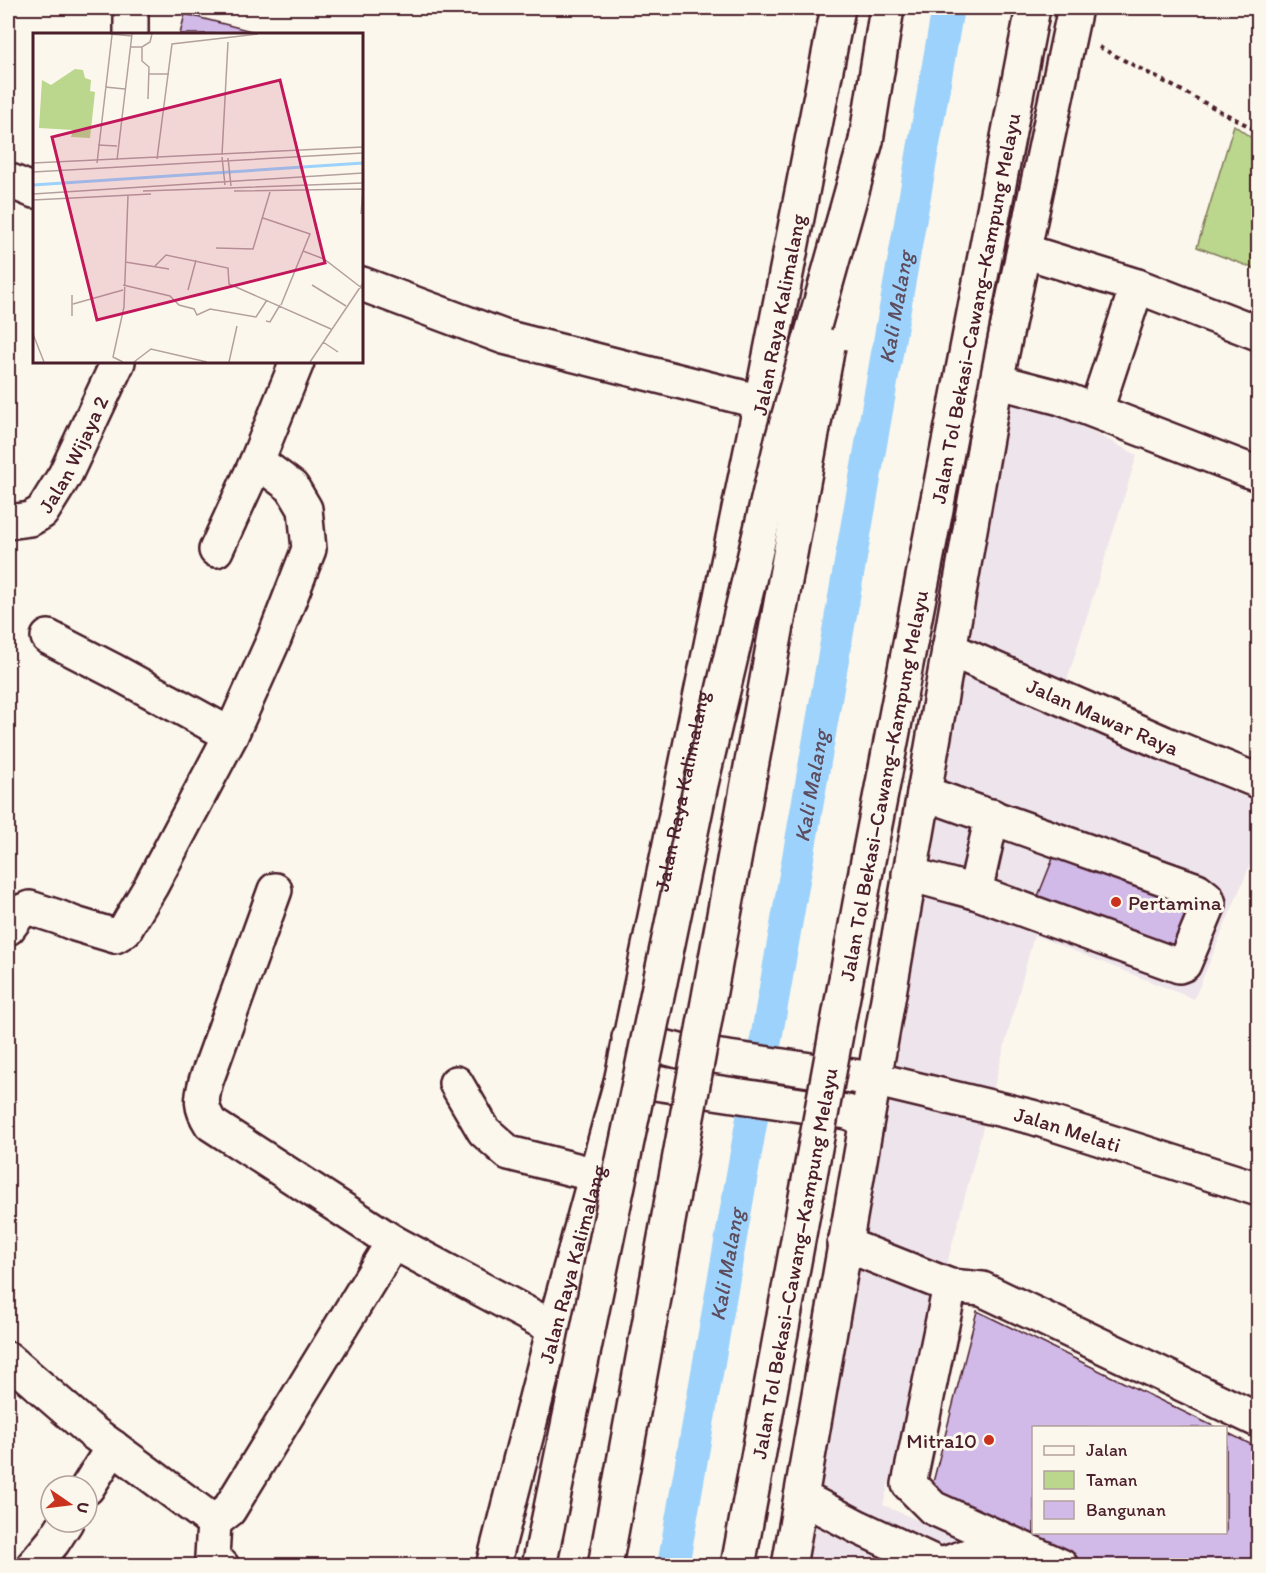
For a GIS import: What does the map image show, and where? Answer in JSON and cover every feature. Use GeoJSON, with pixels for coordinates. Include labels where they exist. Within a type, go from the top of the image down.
{"type":"FeatureCollection","features":[{"type":"Feature","properties":{"kind":"main road"},"geometry":{"type":"LineString","coordinates":[[131,8],[131,33]]}},
{"type":"Feature","properties":{"kind":"main road","name":"Jalan Raya Kalimalang"},"geometry":{"type":"LineString","coordinates":[[494,1566],[554,1328],[621,1082],[838,8]]}},
{"type":"Feature","properties":{"kind":"main road"},"geometry":{"type":"LineString","coordinates":[[605,1566],[866,141],[887,8]]}},
{"type":"Feature","properties":{"kind":"main road","name":"Jalan Tol Bekasi–Cawang–Kampung Melayu"},"geometry":{"type":"LineString","coordinates":[[738,1566],[864,882],[1033,8]]}},
{"type":"Feature","properties":{"kind":"main road"},"geometry":{"type":"LineString","coordinates":[[789,1566],[844,1244],[856,1116],[863,1077],[909,874],[996,381],[1072,20]]}},
{"type":"Feature","properties":{"kind":"main road"},"geometry":{"type":"LineString","coordinates":[[539,1566],[701,784],[782,440],[866,141]]}},
{"type":"Feature","properties":{"kind":"main road"},"geometry":{"type":"LineString","coordinates":[[8,180],[33,191]]}},
{"type":"Feature","properties":{"kind":"main road"},"geometry":{"type":"LineString","coordinates":[[1024,251],[1137,286],[1258,333]]}},
{"type":"Feature","properties":{"kind":"main road"},"geometry":{"type":"LineString","coordinates":[[363,284],[504,337],[760,402]]}},
{"type":"Feature","properties":{"kind":"main road"},"geometry":{"type":"LineString","coordinates":[[1096,411],[1137,286]]}},
{"type":"Feature","properties":{"kind":"main road","name":"Jalan Wijaya 2"},"geometry":{"type":"LineString","coordinates":[[8,522],[30,519],[42,512],[65,476],[118,363]]}},
{"type":"Feature","properties":{"kind":"main road"},"geometry":{"type":"LineString","coordinates":[[216,550],[257,461],[297,363]]}},
{"type":"Feature","properties":{"kind":"main road"},"geometry":{"type":"LineString","coordinates":[[996,381],[1061,398],[1258,474]]}},
{"type":"Feature","properties":{"kind":"main road"},"geometry":{"type":"LineString","coordinates":[[8,928],[20,912],[30,908],[115,936],[124,930],[151,886],[231,735],[274,639],[309,549],[305,508],[292,487],[257,461]]}},
{"type":"Feature","properties":{"kind":"main road"},"geometry":{"type":"LineString","coordinates":[[48,637],[231,735]]}},
{"type":"Feature","properties":{"kind":"main road","name":"Jalan Mawar Raya"},"geometry":{"type":"LineString","coordinates":[[949,650],[1258,782]]}},
{"type":"Feature","properties":{"kind":"main road"},"geometry":{"type":"LineString","coordinates":[[909,874],[975,892],[1179,966],[1184,963],[1209,904],[1207,898],[1197,890],[924,793]]}},
{"type":"Feature","properties":{"kind":"main road"},"geometry":{"type":"LineString","coordinates":[[975,892],[992,816]]}},
{"type":"Feature","properties":{"kind":"main road"},"geometry":{"type":"LineString","coordinates":[[275,890],[201,1099],[204,1113],[211,1124],[393,1242],[554,1328]]}},
{"type":"Feature","properties":{"kind":"main road","name":"Jalan Melati"},"geometry":{"type":"LineString","coordinates":[[629,1038],[679,1051],[863,1077],[1032,1117],[1258,1189]]}},
{"type":"Feature","properties":{"kind":"main road"},"geometry":{"type":"LineString","coordinates":[[621,1082],[648,1082],[856,1116]]}},
{"type":"Feature","properties":{"kind":"main road"},"geometry":{"type":"LineString","coordinates":[[456,1083],[484,1131],[509,1153],[596,1176]]}},
{"type":"Feature","properties":{"kind":"main road"},"geometry":{"type":"LineString","coordinates":[[222,1566],[212,1557],[214,1522],[229,1510],[393,1242]]}},
{"type":"Feature","properties":{"kind":"main road"},"geometry":{"type":"LineString","coordinates":[[844,1244],[950,1286],[982,1289],[1258,1420]]}},
{"type":"Feature","properties":{"kind":"main road"},"geometry":{"type":"LineString","coordinates":[[950,1286],[909,1484],[933,1508],[1060,1566]]}},
{"type":"Feature","properties":{"kind":"main road"},"geometry":{"type":"LineString","coordinates":[[8,1359],[91,1431],[214,1522]]}},
{"type":"Feature","properties":{"kind":"main road"},"geometry":{"type":"LineString","coordinates":[[96,1474],[113,1447]]}},
{"type":"Feature","properties":{"kind":"main road"},"geometry":{"type":"LineString","coordinates":[[801,1497],[858,1527],[941,1565],[1008,1542]]}},
{"type":"Feature","properties":{"kind":"main road"},"geometry":{"type":"LineString","coordinates":[[33,1566],[58,1534]]}},
{"type":"Feature","properties":{"kind":"path"},"geometry":{"type":"LineString","coordinates":[[1072,20],[1258,131]]}},
{"type":"Feature","properties":{"kind":"shaded area"},"geometry":{"type":"Polygon","coordinates":[[[996,381],[1137,455],[1059,706],[1258,801],[1258,846],[1194,999],[1034,935],[883,1505],[1019,1565],[789,1566],[996,381]]]}},
{"type":"Feature","properties":{"kind":"green space"},"geometry":{"type":"Polygon","coordinates":[[[1234,125],[1258,143],[1258,270],[1197,247],[1234,125]]]}},
{"type":"Feature","properties":{"kind":"building"},"geometry":{"type":"Polygon","coordinates":[[[185,14],[259,33],[180,33],[185,14]]]}},
{"type":"Feature","properties":{"kind":"building","name":"Pertamina"},"geometry":{"type":"Polygon","coordinates":[[[1056,851],[1194,907],[1176,952],[1038,896],[1056,851]]]}},
{"type":"Feature","properties":{"kind":"building","name":"Mitra10"},"geometry":{"type":"Polygon","coordinates":[[[977,1311],[1213,1426],[1032,1426],[1032,1534],[1227,1534],[1227,1432],[1258,1448],[1258,1566],[1087,1566],[930,1494],[977,1311]]]}},
{"type":"Feature","properties":{"kind":"waterway","name":"Kali Malang"},"geometry":{"type":"LineString","coordinates":[[673,1566],[948,8]]}},
{"type":"Feature","properties":{"kind":"place","name":"Pertamina"},"geometry":{"type":"Point","coordinates":[1116,902]}},
{"type":"Feature","properties":{"kind":"place","name":"Mitra10"},"geometry":{"type":"Point","coordinates":[989,1440]}}]}
